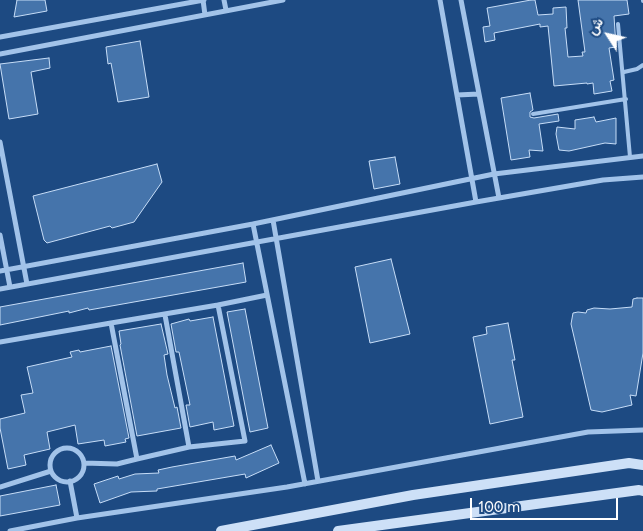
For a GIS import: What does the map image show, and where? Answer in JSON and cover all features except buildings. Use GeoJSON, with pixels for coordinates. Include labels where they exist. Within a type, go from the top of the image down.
{"type":"FeatureCollection","features":[{"type":"Feature","properties":{"kind":"street"},"geometry":{"type":"LineString","coordinates":[[0,37],[203,0],[205,15]]}},
{"type":"Feature","properties":{"kind":"street"},"geometry":{"type":"LineString","coordinates":[[224,0],[226,10]]}},
{"type":"Feature","properties":{"kind":"street"},"geometry":{"type":"LineString","coordinates":[[0,54],[283,0]]}},
{"type":"Feature","properties":{"kind":"street"},"geometry":{"type":"LineString","coordinates":[[440,0],[476,202]]}},
{"type":"Feature","properties":{"kind":"street"},"geometry":{"type":"LineString","coordinates":[[461,0],[498,198]]}},
{"type":"Feature","properties":{"kind":"street"},"geometry":{"type":"LineString","coordinates":[[457,95],[479,94]]}},
{"type":"Feature","properties":{"kind":"street"},"geometry":{"type":"LineString","coordinates":[[0,142],[27,284]]}},
{"type":"Feature","properties":{"kind":"street"},"geometry":{"type":"LineString","coordinates":[[0,271],[253,224],[494,174],[643,156]]}},
{"type":"Feature","properties":{"kind":"street"},"geometry":{"type":"LineString","coordinates":[[0,289],[498,198],[603,180],[643,177]]}},
{"type":"Feature","properties":{"kind":"street"},"geometry":{"type":"LineString","coordinates":[[273,220],[318,481]]}},
{"type":"Feature","properties":{"kind":"street"},"geometry":{"type":"LineString","coordinates":[[253,224],[305,484]]}},
{"type":"Feature","properties":{"kind":"street"},"geometry":{"type":"LineString","coordinates":[[0,235],[10,287]]}},
{"type":"Feature","properties":{"kind":"street"},"geometry":{"type":"LineString","coordinates":[[0,342],[267,296]]}},
{"type":"Feature","properties":{"kind":"street"},"geometry":{"type":"LineString","coordinates":[[84,463],[117,464],[190,447],[245,441],[218,305]]}},
{"type":"Feature","properties":{"kind":"street"},"geometry":{"type":"LineString","coordinates":[[165,315],[190,447]]}},
{"type":"Feature","properties":{"kind":"street"},"geometry":{"type":"LineString","coordinates":[[111,323],[137,459]]}},
{"type":"Feature","properties":{"kind":"street"},"geometry":{"type":"LineString","coordinates":[[10,531],[77,518],[305,484],[588,432],[643,430]]}},
{"type":"Feature","properties":{"kind":"street"},"geometry":{"type":"LineString","coordinates":[[63,448],[75,450],[79,453],[84,463],[79,477],[70,481],[59,480],[52,471],[50,465],[54,454],[63,448]]}},
{"type":"Feature","properties":{"kind":"street"},"geometry":{"type":"LineString","coordinates":[[220,531],[414,495],[628,463],[643,464]]}},
{"type":"Feature","properties":{"kind":"street"},"geometry":{"type":"LineString","coordinates":[[0,487],[52,471]]}},
{"type":"Feature","properties":{"kind":"street"},"geometry":{"type":"LineString","coordinates":[[70,481],[77,518]]}},
{"type":"Feature","properties":{"kind":"street"},"geometry":{"type":"LineString","coordinates":[[338,531],[638,490],[643,491]]}},
{"type":"Feature","properties":{"kind":"lane"},"geometry":{"type":"LineString","coordinates":[[618,24],[624,72],[630,157]]}},
{"type":"Feature","properties":{"kind":"lane"},"geometry":{"type":"LineString","coordinates":[[624,72],[637,70],[643,64]]}},
{"type":"Feature","properties":{"kind":"lane"},"geometry":{"type":"LineString","coordinates":[[533,114],[626,99]]}}]}
